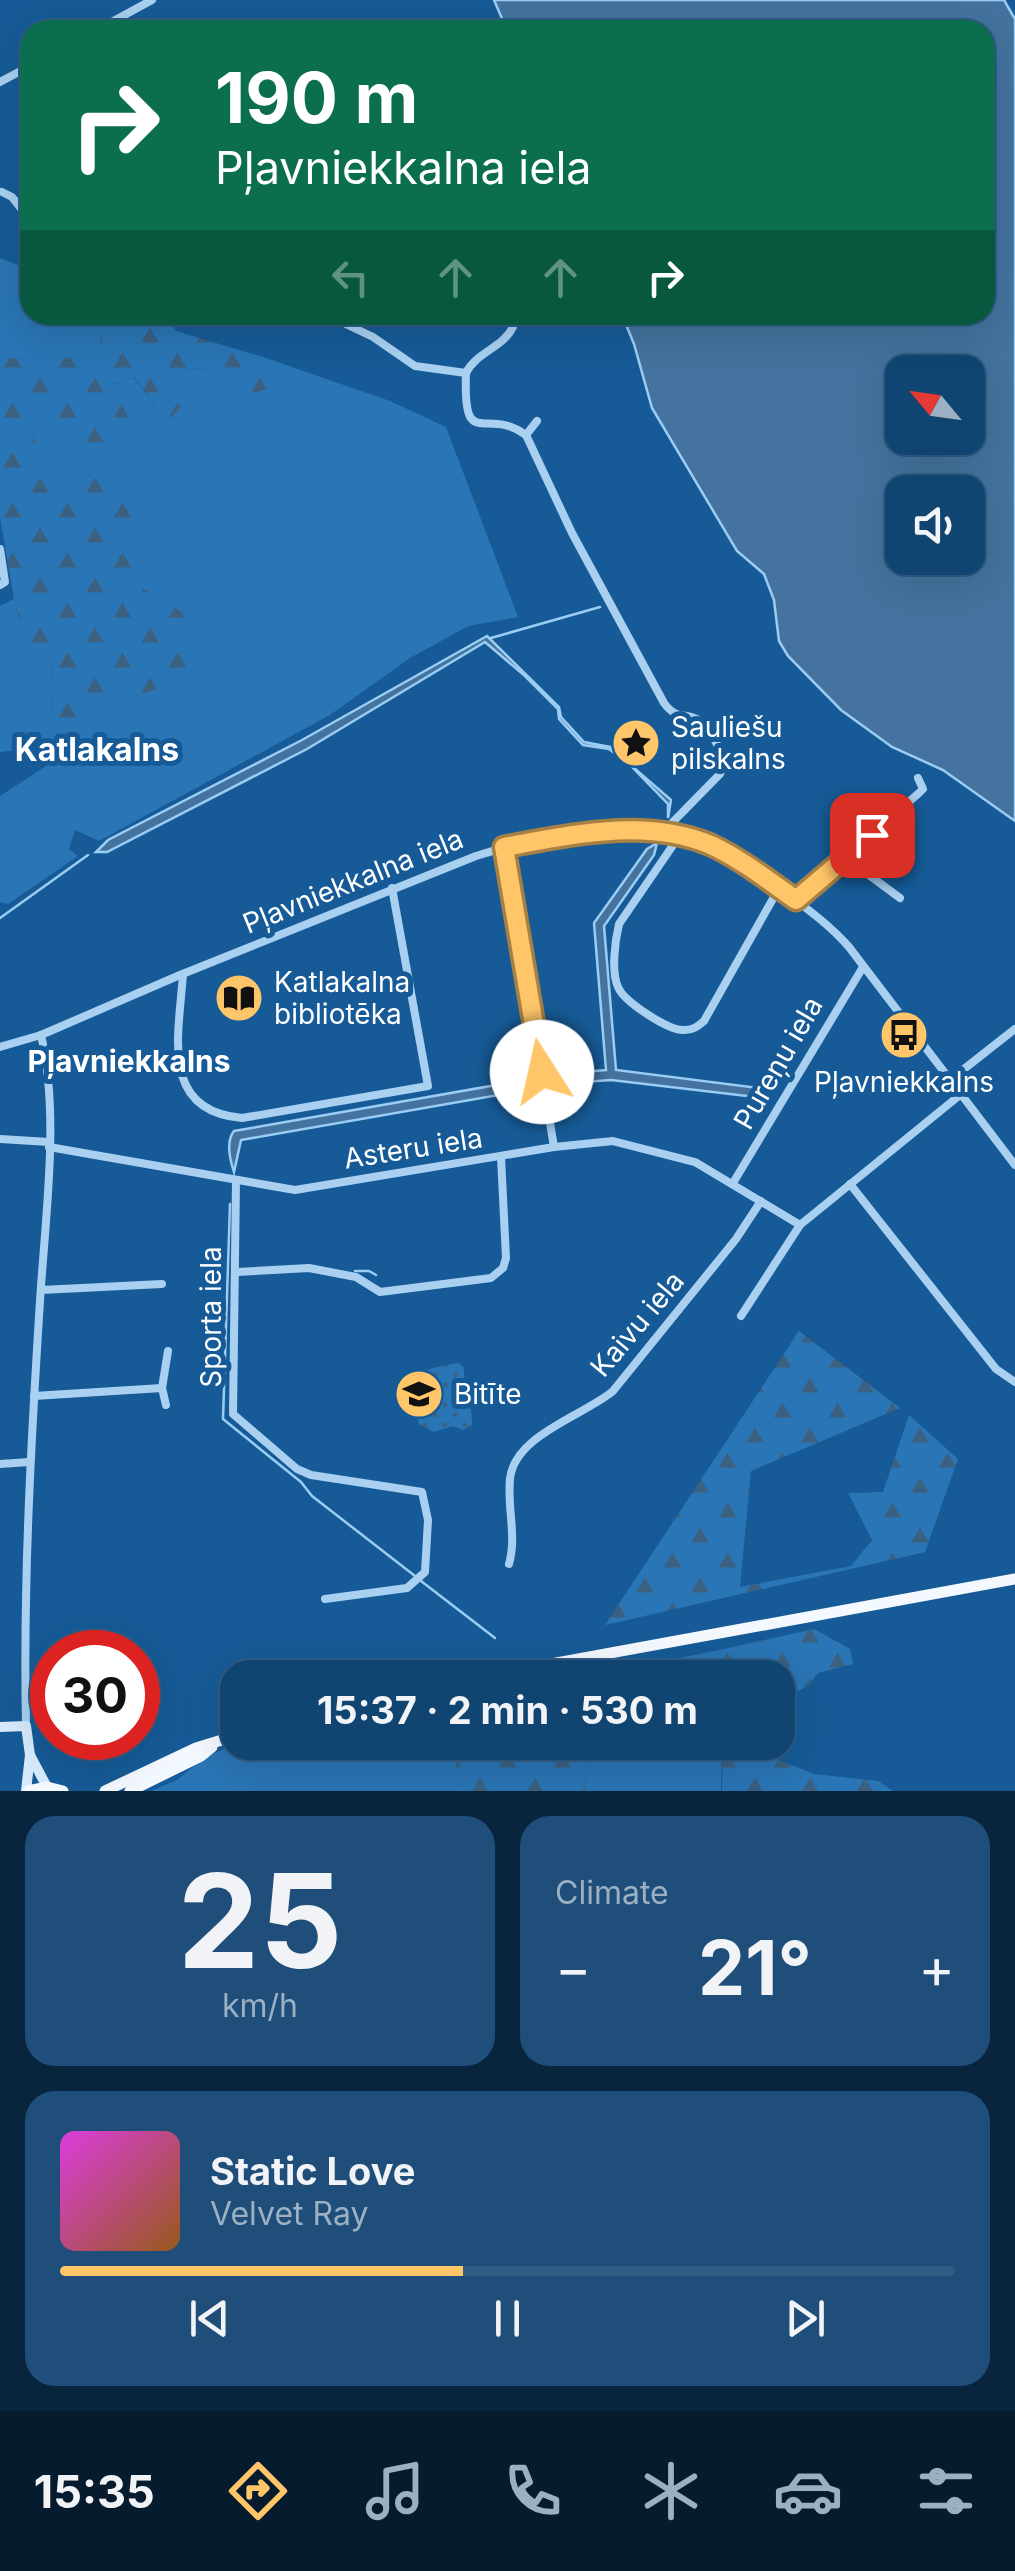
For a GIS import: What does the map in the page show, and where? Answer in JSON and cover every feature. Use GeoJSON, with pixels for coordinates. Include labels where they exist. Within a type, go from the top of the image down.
{"type":"FeatureCollection","features":[{"type":"Feature","properties":{"kind":"main road"},"geometry":{"type":"LineString","coordinates":[[572,1660],[1015,1579]]}},
{"type":"Feature","properties":{"kind":"main road"},"geometry":{"type":"LineString","coordinates":[[0,1727],[26,1726],[30,1754],[27,1791],[47,1787],[63,1791]]}},
{"type":"Feature","properties":{"kind":"main road"},"geometry":{"type":"LineString","coordinates":[[105,1791],[196,1748],[220,1742]]}},
{"type":"Feature","properties":{"kind":"main road"},"geometry":{"type":"LineString","coordinates":[[130,1791],[201,1756],[215,1744]]}},
{"type":"Feature","properties":{"kind":"main road"},"geometry":{"type":"LineString","coordinates":[[33,1760],[47,1787]]}},
{"type":"Feature","properties":{"kind":"street"},"geometry":{"type":"LineString","coordinates":[[115,20],[152,0]]}},
{"type":"Feature","properties":{"kind":"street"},"geometry":{"type":"LineString","coordinates":[[2,190],[20,207]]}},
{"type":"Feature","properties":{"kind":"street"},"geometry":{"type":"LineString","coordinates":[[348,325],[415,366],[466,373]]}},
{"type":"Feature","properties":{"kind":"street"},"geometry":{"type":"LineString","coordinates":[[513,325],[506,339],[470,364],[464,408],[471,419],[515,428],[526,435],[580,549],[664,704],[676,716],[694,718],[705,725],[724,766],[664,831]]}},
{"type":"Feature","properties":{"kind":"street"},"geometry":{"type":"LineString","coordinates":[[526,435],[537,421]]}},
{"type":"Feature","properties":{"kind":"street"},"geometry":{"type":"LineString","coordinates":[[0,549],[2,584]]}},
{"type":"Feature","properties":{"kind":"street"},"geometry":{"type":"LineString","coordinates":[[796,900],[920,793],[923,788],[918,778]]}},
{"type":"Feature","properties":{"kind":"street","name":"Pļavniekkalna iela"},"geometry":{"type":"LineString","coordinates":[[0,1047],[41,1035],[392,888],[504,847],[574,834],[664,831],[722,850],[830,927],[1015,1165]]}},
{"type":"Feature","properties":{"kind":"street"},"geometry":{"type":"LineString","coordinates":[[680,835],[619,924],[615,940],[617,986],[630,1003],[678,1030],[694,1029],[704,1021],[779,888]]}},
{"type":"Feature","properties":{"kind":"street"},"geometry":{"type":"LineString","coordinates":[[504,847],[554,1146]]}},
{"type":"Feature","properties":{"kind":"street"},"geometry":{"type":"LineString","coordinates":[[849,856],[900,898]]}},
{"type":"Feature","properties":{"kind":"street"},"geometry":{"type":"LineString","coordinates":[[183,974],[180,1072],[184,1088],[222,1116],[242,1118],[428,1086],[392,888]]}},
{"type":"Feature","properties":{"kind":"street","name":"Pureņu iela"},"geometry":{"type":"LineString","coordinates":[[733,1183],[863,967]]}},
{"type":"Feature","properties":{"kind":"street"},"geometry":{"type":"LineString","coordinates":[[950,1080],[1015,1029]]}},
{"type":"Feature","properties":{"kind":"street"},"geometry":{"type":"LineString","coordinates":[[26,1726],[30,1462],[49,1145],[46,1062],[41,1035]]}},
{"type":"Feature","properties":{"kind":"street"},"geometry":{"type":"LineString","coordinates":[[741,1316],[800,1225],[960,1095]]}},
{"type":"Feature","properties":{"kind":"street","name":"Asteru iela"},"geometry":{"type":"LineString","coordinates":[[0,1139],[295,1190],[602,1141],[680,1156],[733,1183],[800,1225]]}},
{"type":"Feature","properties":{"kind":"street"},"geometry":{"type":"LineString","coordinates":[[237,1272],[309,1268],[356,1277],[380,1292],[490,1278],[503,1268],[507,1234],[501,1157]]}},
{"type":"Feature","properties":{"kind":"street","name":"Sporta iela"},"geometry":{"type":"LineString","coordinates":[[236,1180],[233,1414],[296,1469],[312,1475],[422,1492],[428,1520],[425,1572],[407,1588],[326,1599]]}},
{"type":"Feature","properties":{"kind":"street"},"geometry":{"type":"LineString","coordinates":[[850,1184],[996,1369],[1015,1382]]}},
{"type":"Feature","properties":{"kind":"street","name":"Kaivu iela"},"geometry":{"type":"LineString","coordinates":[[509,1564],[513,1547],[510,1478],[519,1459],[556,1423],[596,1406],[613,1391],[736,1239],[761,1201]]}},
{"type":"Feature","properties":{"kind":"street"},"geometry":{"type":"LineString","coordinates":[[40,1290],[162,1284]]}},
{"type":"Feature","properties":{"kind":"street"},"geometry":{"type":"LineString","coordinates":[[166,1405],[162,1388],[168,1351]]}},
{"type":"Feature","properties":{"kind":"street"},"geometry":{"type":"LineString","coordinates":[[34,1396],[162,1388]]}},
{"type":"Feature","properties":{"kind":"street"},"geometry":{"type":"LineString","coordinates":[[0,1464],[30,1462]]}},
{"type":"Feature","properties":{"kind":"green space"},"geometry":{"type":"Polygon","coordinates":[[[0,258],[20,266],[20,325],[97,325],[106,357],[0,359],[0,258]]]}},
{"type":"Feature","properties":{"kind":"green space"},"geometry":{"type":"Polygon","coordinates":[[[97,325],[173,325],[176,331],[263,357],[293,380],[217,406],[209,368],[182,369],[193,394],[156,434],[136,418],[156,406],[134,377],[112,384],[130,421],[100,455],[37,428],[34,439],[48,473],[93,476],[126,495],[144,544],[127,579],[183,613],[188,677],[65,724],[51,714],[53,663],[31,665],[14,599],[0,517],[0,359],[105,357],[97,325]]]}},
{"type":"Feature","properties":{"kind":"green space"},"geometry":{"type":"Polygon","coordinates":[[[263,357],[390,401],[446,427],[518,617],[468,626],[410,658],[330,715],[99,841],[75,830],[69,849],[78,856],[8,904],[0,902],[0,796],[46,766],[37,748],[0,752],[0,606],[14,599],[31,664],[53,662],[51,714],[127,579],[93,476],[47,473],[34,439],[37,427],[111,385],[133,377],[156,406],[137,418],[156,433],[181,369],[210,368],[217,405],[292,380],[263,357]]]}},
{"type":"Feature","properties":{"kind":"green space"},"geometry":{"type":"Polygon","coordinates":[[[799,1331],[900,1408],[751,1471],[740,1587],[851,1566],[872,1540],[848,1493],[883,1492],[909,1415],[958,1459],[925,1552],[605,1625],[799,1331]]]}},
{"type":"Feature","properties":{"kind":"green space"},"geometry":{"type":"Polygon","coordinates":[[[459,1363],[464,1368],[472,1425],[463,1430],[453,1426],[434,1432],[419,1424],[413,1385],[421,1373],[459,1363]]]}},
{"type":"Feature","properties":{"kind":"green space"},"geometry":{"type":"Polygon","coordinates":[[[814,1629],[850,1649],[853,1664],[818,1673],[809,1685],[795,1693],[795,1660],[724,1660],[724,1649],[814,1629]]]}},
{"type":"Feature","properties":{"kind":"green space"},"geometry":{"type":"Polygon","coordinates":[[[724,1649],[724,1660],[669,1660],[724,1649]]]}},
{"type":"Feature","properties":{"kind":"green space"},"geometry":{"type":"Polygon","coordinates":[[[220,1751],[220,1760],[456,1760],[458,1791],[151,1791],[177,1780],[205,1757],[220,1751]]]}},
{"type":"Feature","properties":{"kind":"green space"},"geometry":{"type":"Polygon","coordinates":[[[456,1760],[586,1760],[585,1791],[458,1791],[456,1760]]]}},
{"type":"Feature","properties":{"kind":"green space"},"geometry":{"type":"Polygon","coordinates":[[[586,1760],[722,1760],[721,1791],[585,1791],[586,1760]]]}},
{"type":"Feature","properties":{"kind":"green space"},"geometry":{"type":"Polygon","coordinates":[[[723,1760],[778,1760],[814,1774],[878,1781],[893,1791],[722,1791],[723,1760]]]}},
{"type":"Feature","properties":{"kind":"shaded area"},"geometry":{"type":"Polygon","coordinates":[[[494,0],[1004,0],[1015,19],[1015,821],[943,770],[892,747],[841,710],[788,656],[779,641],[774,600],[764,574],[737,551],[652,408],[626,325],[995,325],[995,20],[503,20],[494,0]]]}},
{"type":"Feature","properties":{"kind":"shaded area"},"geometry":{"type":"Polygon","coordinates":[[[487,636],[559,707],[561,717],[584,742],[610,747],[671,800],[668,818],[668,804],[631,766],[609,749],[583,745],[559,719],[558,709],[485,642],[307,749],[107,852],[96,852],[108,840],[302,740],[487,636]]]}},
{"type":"Feature","properties":{"kind":"shaded area"},"geometry":{"type":"Polygon","coordinates":[[[657,843],[654,855],[604,926],[616,1070],[758,1088],[777,1066],[780,1073],[764,1098],[611,1080],[557,1084],[546,1081],[558,1074],[606,1070],[594,923],[647,849],[657,843]]]}},
{"type":"Feature","properties":{"kind":"shaded area"},"geometry":{"type":"Polygon","coordinates":[[[525,1080],[537,1083],[527,1090],[241,1140],[234,1172],[229,1145],[234,1131],[525,1080]]]}},
{"type":"Feature","properties":{"kind":"waterway"},"geometry":{"type":"LineString","coordinates":[[491,638],[600,607]]}},
{"type":"Feature","properties":{"kind":"waterway"},"geometry":{"type":"LineString","coordinates":[[0,918],[88,855]]}},
{"type":"Feature","properties":{"kind":"waterway"},"geometry":{"type":"LineString","coordinates":[[230,1204],[223,1419],[301,1482],[312,1496],[415,1576]]}},
{"type":"Feature","properties":{"kind":"waterway"},"geometry":{"type":"LineString","coordinates":[[355,1271],[376,1275]]}},
{"type":"Feature","properties":{"kind":"waterway"},"geometry":{"type":"LineString","coordinates":[[421,1581],[495,1638]]}},
{"type":"Feature","properties":{"kind":"place","name":"Sauliešu pilskalns"},"geometry":{"type":"Point","coordinates":[636,743]}},
{"type":"Feature","properties":{"kind":"place","name":"Katlakalna bibliotēka"},"geometry":{"type":"Point","coordinates":[239,998]}},
{"type":"Feature","properties":{"kind":"place","name":"Pļavniekkalns"},"geometry":{"type":"Point","coordinates":[904,1035]}},
{"type":"Feature","properties":{"kind":"place","name":"Bitīte"},"geometry":{"type":"Point","coordinates":[419,1394]}},
{"type":"Feature","properties":{"kind":"district","name":"Katlakalns"},"geometry":{"type":"Point","coordinates":[97,749]}},
{"type":"Feature","properties":{"kind":"district","name":"Pļavniekkalns"},"geometry":{"type":"Point","coordinates":[129,1061]}},
{"type":"Feature","properties":{"kind":"route"},"geometry":{"type":"LineString","coordinates":[[542,1072],[504,847],[574,834],[664,831],[722,850],[796,900],[872,835]]}}]}
